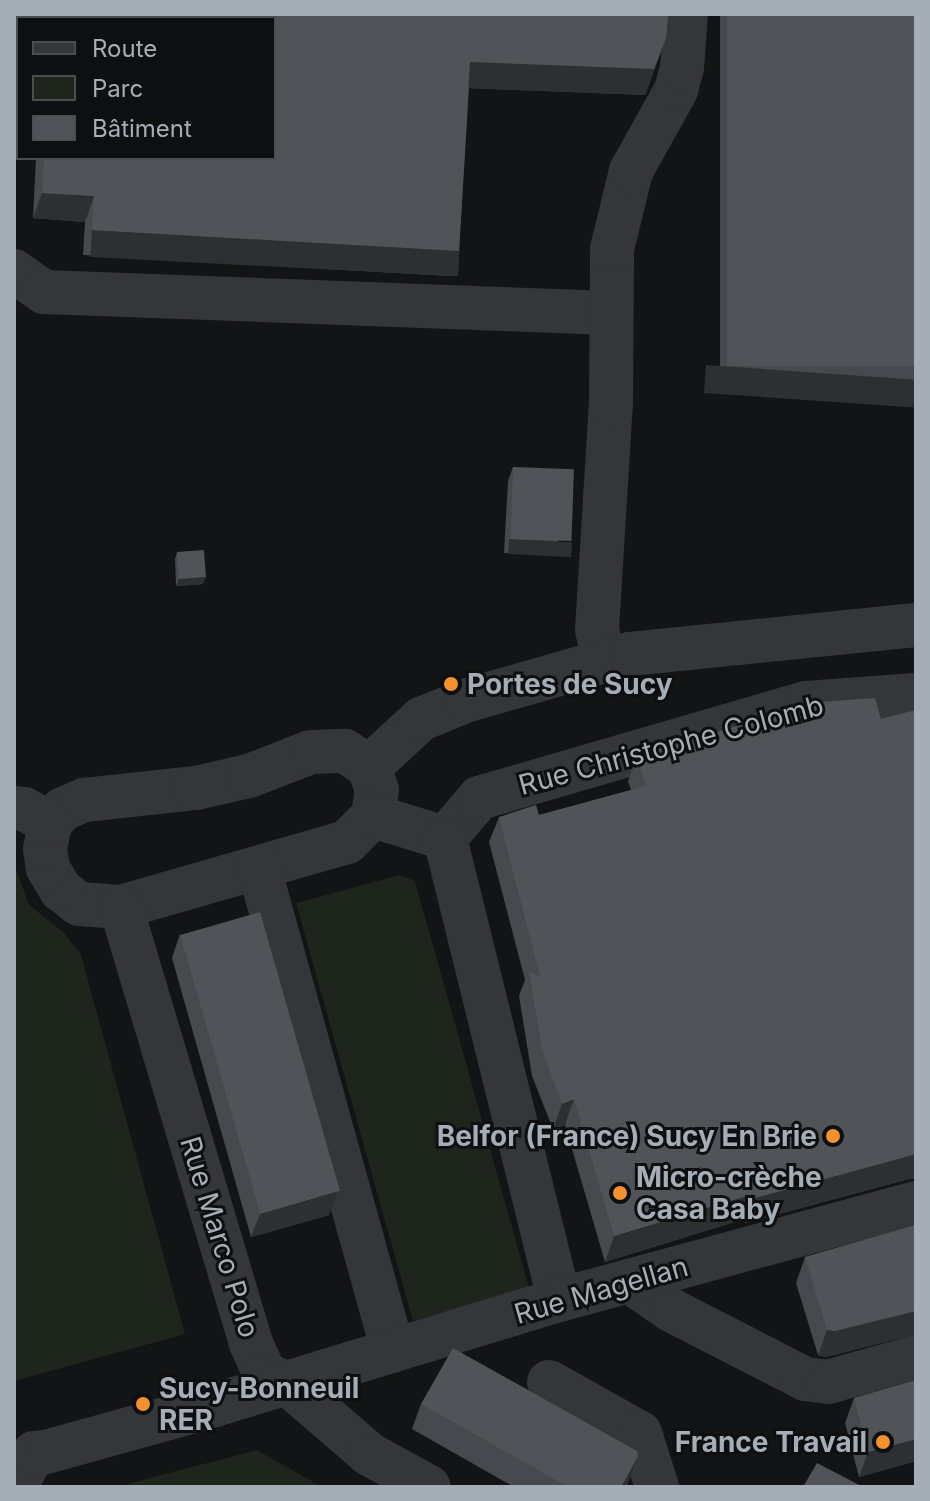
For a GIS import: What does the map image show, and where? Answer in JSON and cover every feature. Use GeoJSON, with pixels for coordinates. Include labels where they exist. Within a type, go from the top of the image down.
{"type":"FeatureCollection","features":[{"type":"Feature","properties":{"kind":"street"},"geometry":{"type":"LineString","coordinates":[[604,662],[597,630],[611,403],[612,249],[631,171],[676,90],[682,68],[686,14]]}},
{"type":"Feature","properties":{"kind":"street"},"geometry":{"type":"LineString","coordinates":[[14,271],[44,292],[611,313]]}},
{"type":"Feature","properties":{"kind":"street"},"geometry":{"type":"LineString","coordinates":[[369,767],[421,719],[468,700],[630,654],[916,625]]}},
{"type":"Feature","properties":{"kind":"street","name":"Rue Christophe Colomb"},"geometry":{"type":"LineString","coordinates":[[445,838],[479,798],[806,703],[916,695]]}},
{"type":"Feature","properties":{"kind":"street"},"geometry":{"type":"LineString","coordinates":[[345,751],[369,767],[377,790],[373,816],[347,842],[121,907],[79,904],[61,890],[48,868],[45,849],[32,816],[63,809],[84,800],[196,788],[249,776],[311,752],[345,751]]}},
{"type":"Feature","properties":{"kind":"street"},"geometry":{"type":"LineString","coordinates":[[373,816],[445,838],[559,1300]]}},
{"type":"Feature","properties":{"kind":"street"},"geometry":{"type":"LineString","coordinates":[[269,864],[314,996]]}},
{"type":"Feature","properties":{"kind":"street"},"geometry":{"type":"LineString","coordinates":[[269,864],[402,1349]]}},
{"type":"Feature","properties":{"kind":"street","name":"Rue Marco Polo"},"geometry":{"type":"LineString","coordinates":[[121,907],[250,1341],[265,1374],[288,1384],[369,1454],[429,1487]]}},
{"type":"Feature","properties":{"kind":"street","name":"Rue Magellan"},"geometry":{"type":"LineString","coordinates":[[21,1460],[288,1384],[559,1300],[916,1203]]}},
{"type":"Feature","properties":{"kind":"street"},"geometry":{"type":"LineString","coordinates":[[369,1208],[402,1349]]}},
{"type":"Feature","properties":{"kind":"street"},"geometry":{"type":"LineString","coordinates":[[629,1281],[671,1310],[805,1379],[828,1382],[916,1357]]}},
{"type":"Feature","properties":{"kind":"street"},"geometry":{"type":"LineString","coordinates":[[549,1382],[640,1433],[657,1487]]}},
{"type":"Feature","properties":{"kind":"green space"},"geometry":{"type":"Polygon","coordinates":[[[14,864],[29,905],[64,933],[81,955],[185,1334],[14,1381],[14,864]]]}},
{"type":"Feature","properties":{"kind":"green space"},"geometry":{"type":"Polygon","coordinates":[[[400,875],[415,881],[529,1288],[413,1321],[296,903],[400,875]]]}},
{"type":"Feature","properties":{"kind":"green space"},"geometry":{"type":"Polygon","coordinates":[[[257,1450],[322,1487],[116,1487],[257,1450]]]}},
{"type":"Feature","properties":{"kind":"building"},"geometry":{"type":"Polygon","coordinates":[[[668,14],[666,38],[654,69],[470,62],[459,251],[92,230],[94,196],[42,193],[44,160],[276,160],[276,16],[52,16],[668,14]]]}},
{"type":"Feature","properties":{"kind":"building"},"geometry":{"type":"Polygon","coordinates":[[[727,14],[916,14],[916,366],[727,366],[727,14]]]}},
{"type":"Feature","properties":{"kind":"building"},"geometry":{"type":"Polygon","coordinates":[[[513,467],[574,469],[571,541],[510,539],[513,467]]]}},
{"type":"Feature","properties":{"kind":"building"},"geometry":{"type":"Polygon","coordinates":[[[204,550],[206,577],[179,579],[177,552],[204,550]]]}},
{"type":"Feature","properties":{"kind":"building"},"geometry":{"type":"Polygon","coordinates":[[[875,698],[881,719],[916,710],[916,1154],[755,1198],[753,1194],[614,1236],[574,1099],[562,1104],[542,1050],[529,971],[540,977],[499,817],[536,805],[539,815],[646,786],[637,755],[820,702],[875,698]]]}},
{"type":"Feature","properties":{"kind":"building"},"geometry":{"type":"Polygon","coordinates":[[[260,912],[340,1191],[260,1214],[180,935],[260,912]]]}},
{"type":"Feature","properties":{"kind":"building"},"geometry":{"type":"Polygon","coordinates":[[[916,1225],[916,1311],[835,1331],[827,1330],[805,1257],[916,1225]]]}},
{"type":"Feature","properties":{"kind":"building"},"geometry":{"type":"Polygon","coordinates":[[[453,1348],[637,1451],[638,1456],[621,1487],[568,1487],[421,1404],[453,1348]]]}},
{"type":"Feature","properties":{"kind":"building"},"geometry":{"type":"Polygon","coordinates":[[[916,1380],[916,1439],[868,1452],[854,1398],[916,1380]]]}},
{"type":"Feature","properties":{"kind":"building"},"geometry":{"type":"Polygon","coordinates":[[[817,1463],[863,1487],[803,1487],[817,1463]]]}},
{"type":"Feature","properties":{"kind":"place","name":"Portes de Sucy"},"geometry":{"type":"Point","coordinates":[451,684]}},
{"type":"Feature","properties":{"kind":"place","name":"Belfor (France) Sucy En Brie"},"geometry":{"type":"Point","coordinates":[833,1136]}},
{"type":"Feature","properties":{"kind":"place","name":"Micro-crèche Casa Baby"},"geometry":{"type":"Point","coordinates":[620,1193]}},
{"type":"Feature","properties":{"kind":"place","name":"Sucy-Bonneuil RER"},"geometry":{"type":"Point","coordinates":[143,1404]}},
{"type":"Feature","properties":{"kind":"place","name":"France Travail"},"geometry":{"type":"Point","coordinates":[883,1442]}}]}
